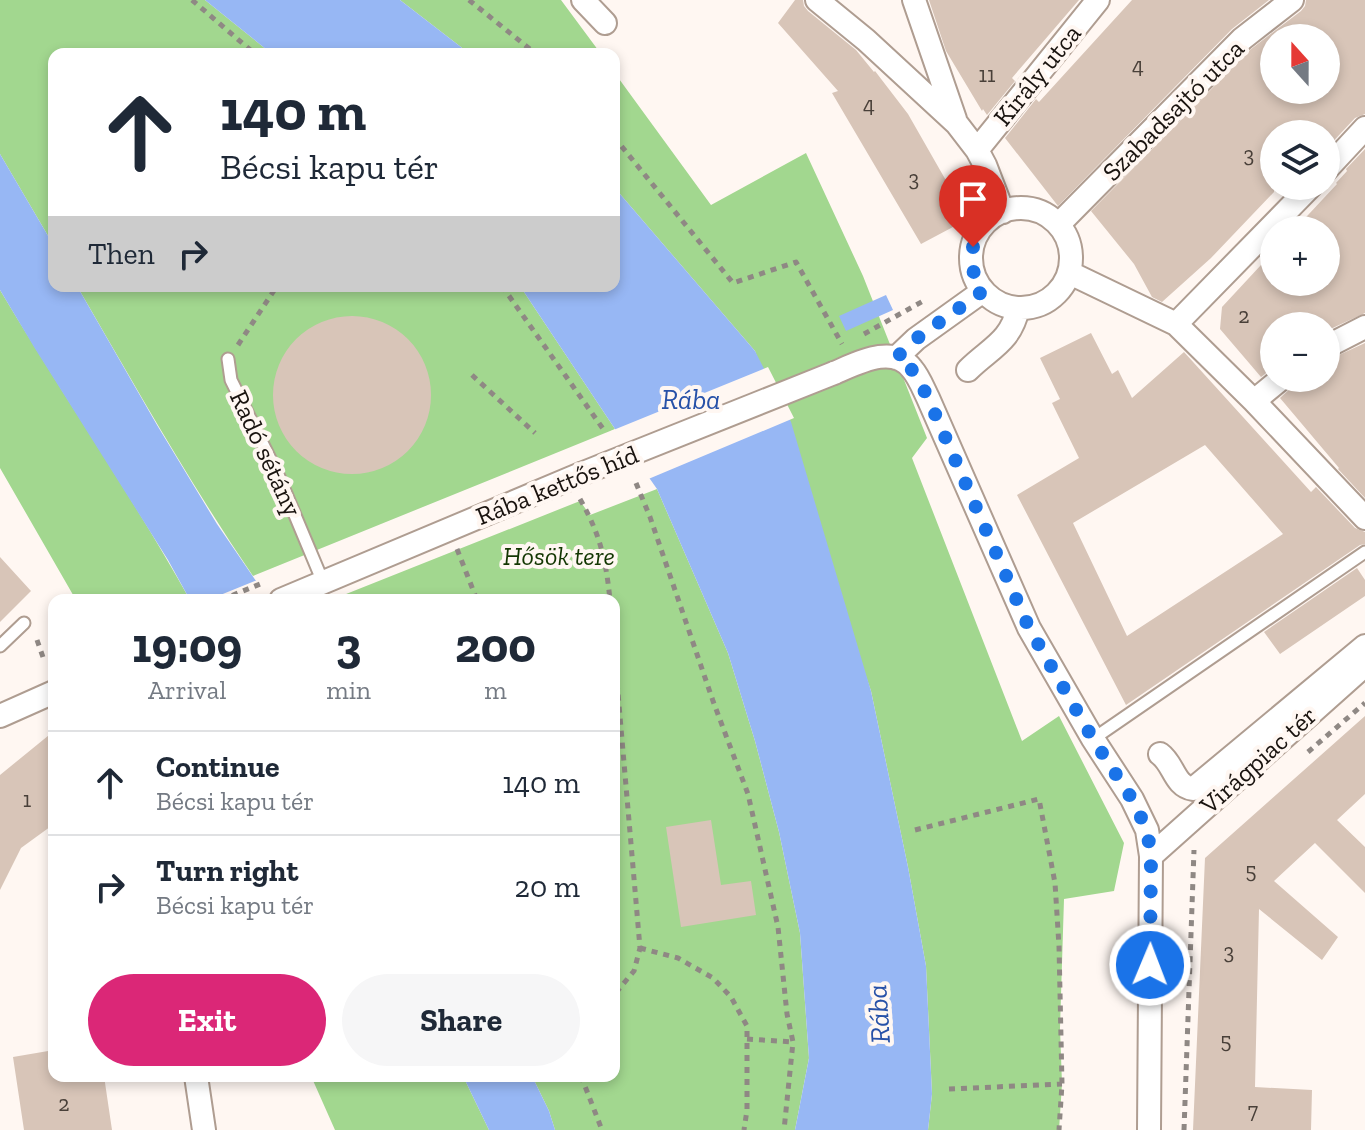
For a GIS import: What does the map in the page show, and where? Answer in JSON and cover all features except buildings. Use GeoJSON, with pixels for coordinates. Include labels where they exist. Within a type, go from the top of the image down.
{"type":"FeatureCollection","features":[{"type":"Feature","properties":{"kind":"street"},"geometry":{"type":"LineString","coordinates":[[583,0],[605,23]]}},
{"type":"Feature","properties":{"kind":"street"},"geometry":{"type":"LineString","coordinates":[[817,0],[866,40],[957,124],[985,165],[1003,212]]}},
{"type":"Feature","properties":{"kind":"street"},"geometry":{"type":"LineString","coordinates":[[914,0],[957,124]]}},
{"type":"Feature","properties":{"kind":"street","name":"Szabadsajtó utca"},"geometry":{"type":"LineString","coordinates":[[1059,224],[1242,39],[1292,0]]}},
{"type":"Feature","properties":{"kind":"street","name":"Király utca"},"geometry":{"type":"LineString","coordinates":[[977,150],[1096,1]]}},
{"type":"Feature","properties":{"kind":"street"},"geometry":{"type":"LineString","coordinates":[[1340,155],[1365,128]]}},
{"type":"Feature","properties":{"kind":"street"},"geometry":{"type":"LineString","coordinates":[[1176,324],[1297,200]]}},
{"type":"Feature","properties":{"kind":"street"},"geometry":{"type":"LineString","coordinates":[[1028,209],[1045,214],[1059,224],[1070,247],[1070,273],[1062,288],[1049,300],[1034,307],[1003,305],[983,291],[968,273],[975,239],[983,226],[1003,212],[1028,209]]}},
{"type":"Feature","properties":{"kind":"street"},"geometry":{"type":"LineString","coordinates":[[1070,273],[1176,324],[1365,518]]}},
{"type":"Feature","properties":{"kind":"street"},"geometry":{"type":"LineString","coordinates":[[983,291],[916,339],[896,358],[906,362],[913,370],[928,398],[1029,628],[1093,739],[1132,799],[1147,830],[1151,856],[1149,1130]]}},
{"type":"Feature","properties":{"kind":"street"},"geometry":{"type":"LineString","coordinates":[[968,370],[1010,332],[1018,308]]}},
{"type":"Feature","properties":{"kind":"street"},"geometry":{"type":"LineString","coordinates":[[1340,340],[1365,327]]}},
{"type":"Feature","properties":{"kind":"street","name":"Rába kettős híd"},"geometry":{"type":"LineString","coordinates":[[282,592],[323,582],[581,474],[832,362],[896,358]]}},
{"type":"Feature","properties":{"kind":"street"},"geometry":{"type":"LineString","coordinates":[[1254,401],[1265,392]]}},
{"type":"Feature","properties":{"kind":"street"},"geometry":{"type":"LineString","coordinates":[[1160,754],[1165,757],[1180,783],[1193,789],[1365,646]]}},
{"type":"Feature","properties":{"kind":"street","name":"Virágpiac tér"},"geometry":{"type":"LineString","coordinates":[[1151,856],[1365,665]]}},
{"type":"Feature","properties":{"kind":"street"},"geometry":{"type":"LineString","coordinates":[[0,716],[48,695]]}},
{"type":"Feature","properties":{"kind":"street"},"geometry":{"type":"LineString","coordinates":[[197,1082],[204,1130]]}},
{"type":"Feature","properties":{"kind":"lane","name":"Radó sétány"},"geometry":{"type":"LineString","coordinates":[[228,359],[231,380],[279,477],[323,582]]}},
{"type":"Feature","properties":{"kind":"lane"},"geometry":{"type":"LineString","coordinates":[[1093,739],[1365,552]]}},
{"type":"Feature","properties":{"kind":"lane"},"geometry":{"type":"LineString","coordinates":[[0,646],[24,623]]}},
{"type":"Feature","properties":{"kind":"path"},"geometry":{"type":"LineString","coordinates":[[192,0],[248,48]]}},
{"type":"Feature","properties":{"kind":"path"},"geometry":{"type":"LineString","coordinates":[[469,0],[529,48]]}},
{"type":"Feature","properties":{"kind":"path"},"geometry":{"type":"LineString","coordinates":[[620,144],[733,283],[796,262],[842,345],[832,362]]}},
{"type":"Feature","properties":{"kind":"path"},"geometry":{"type":"LineString","coordinates":[[856,338],[897,317],[968,273]]}},
{"type":"Feature","properties":{"kind":"path","name":"Radó sétány"},"geometry":{"type":"LineString","coordinates":[[228,359],[273,292]]}},
{"type":"Feature","properties":{"kind":"path"},"geometry":{"type":"LineString","coordinates":[[506,292],[606,433]]}},
{"type":"Feature","properties":{"kind":"path"},"geometry":{"type":"LineString","coordinates":[[472,375],[535,433]]}},
{"type":"Feature","properties":{"kind":"path"},"geometry":{"type":"LineString","coordinates":[[636,483],[748,794],[778,927],[793,1042],[784,1130]]}},
{"type":"Feature","properties":{"kind":"path"},"geometry":{"type":"LineString","coordinates":[[590,515],[607,566],[609,594]]}},
{"type":"Feature","properties":{"kind":"path"},"geometry":{"type":"LineString","coordinates":[[457,549],[475,594]]}},
{"type":"Feature","properties":{"kind":"path"},"geometry":{"type":"LineString","coordinates":[[37,640],[44,660]]}},
{"type":"Feature","properties":{"kind":"path"},"geometry":{"type":"LineString","coordinates":[[1308,752],[1365,703]]}},
{"type":"Feature","properties":{"kind":"path"},"geometry":{"type":"LineString","coordinates":[[620,710],[640,948],[634,971],[620,988]]}},
{"type":"Feature","properties":{"kind":"path"},"geometry":{"type":"LineString","coordinates":[[915,830],[1039,799],[1055,883],[1059,946],[1062,1084],[1059,1130]]}},
{"type":"Feature","properties":{"kind":"path"},"geometry":{"type":"LineString","coordinates":[[1184,1130],[1194,850],[1205,840]]}},
{"type":"Feature","properties":{"kind":"path"},"geometry":{"type":"LineString","coordinates":[[640,948],[678,958],[713,978],[731,997],[747,1026],[747,1110],[744,1130]]}},
{"type":"Feature","properties":{"kind":"path"},"geometry":{"type":"LineString","coordinates":[[747,1039],[793,1042]]}},
{"type":"Feature","properties":{"kind":"path"},"geometry":{"type":"LineString","coordinates":[[583,1082],[602,1130]]}},
{"type":"Feature","properties":{"kind":"path"},"geometry":{"type":"LineString","coordinates":[[949,1089],[1062,1084]]}},
{"type":"Feature","properties":{"kind":"green space"},"geometry":{"type":"Polygon","coordinates":[[[0,0],[205,0],[265,48],[48,48],[48,236],[0,154],[0,0]]]}},
{"type":"Feature","properties":{"kind":"green space"},"geometry":{"type":"Polygon","coordinates":[[[400,0],[561,0],[597,48],[462,48],[400,0]]]}},
{"type":"Feature","properties":{"kind":"green space"},"geometry":{"type":"Polygon","coordinates":[[[620,80],[711,205],[806,153],[863,276],[927,438],[912,458],[1022,741],[1059,716],[1124,843],[1114,891],[1064,899],[1059,1130],[928,1130],[932,1094],[926,966],[871,691],[755,351],[620,194],[620,80]]]}},
{"type":"Feature","properties":{"kind":"green space"},"geometry":{"type":"Polygon","coordinates":[[[0,290],[187,594],[73,594],[0,468],[0,290]]]}},
{"type":"Feature","properties":{"kind":"green space"},"geometry":{"type":"Polygon","coordinates":[[[81,292],[524,292],[615,429],[253,576],[184,469],[81,292]]]}},
{"type":"Feature","properties":{"kind":"green space","name":"Hősök tere"},"geometry":{"type":"Polygon","coordinates":[[[657,489],[728,653],[779,832],[800,933],[809,1058],[795,1130],[555,1130],[535,1082],[620,1082],[620,594],[346,594],[580,501],[590,515],[657,489]]]}},
{"type":"Feature","properties":{"kind":"green space"},"geometry":{"type":"Polygon","coordinates":[[[314,1082],[466,1082],[489,1130],[335,1130],[314,1082]]]}},
{"type":"Feature","properties":{"kind":"water"},"geometry":{"type":"Polygon","coordinates":[[[205,0],[400,0],[462,48],[265,48],[205,0]]]}},
{"type":"Feature","properties":{"kind":"water"},"geometry":{"type":"Polygon","coordinates":[[[0,154],[48,236],[48,292],[80,292],[217,524],[265,594],[187,594],[0,290],[0,154]]]}},
{"type":"Feature","properties":{"kind":"water","name":"Rába"},"geometry":{"type":"Polygon","coordinates":[[[620,194],[755,351],[791,422],[871,691],[908,867],[926,966],[932,1094],[928,1130],[795,1130],[809,1058],[800,933],[779,832],[728,653],[657,489],[524,292],[620,292],[620,194]]]}},
{"type":"Feature","properties":{"kind":"water"},"geometry":{"type":"Polygon","coordinates":[[[886,295],[893,310],[846,331],[839,316],[886,295]]]}},
{"type":"Feature","properties":{"kind":"water"},"geometry":{"type":"Polygon","coordinates":[[[466,1082],[535,1082],[555,1130],[489,1130],[466,1082]]]}},
{"type":"Feature","properties":{"kind":"pier"},"geometry":{"type":"Polygon","coordinates":[[[768,367],[794,418],[646,480],[611,431],[768,367]]]}},
{"type":"Feature","properties":{"kind":"pier"},"geometry":{"type":"Polygon","coordinates":[[[260,579],[269,594],[223,594],[260,579]]]}},
{"type":"Feature","properties":{"kind":"route"},"geometry":{"type":"LineString","coordinates":[[973,247],[973,270],[983,291],[904,348],[896,358],[906,362],[913,370],[928,398],[1029,628],[1141,815],[1151,856],[1150,965]]}}]}
